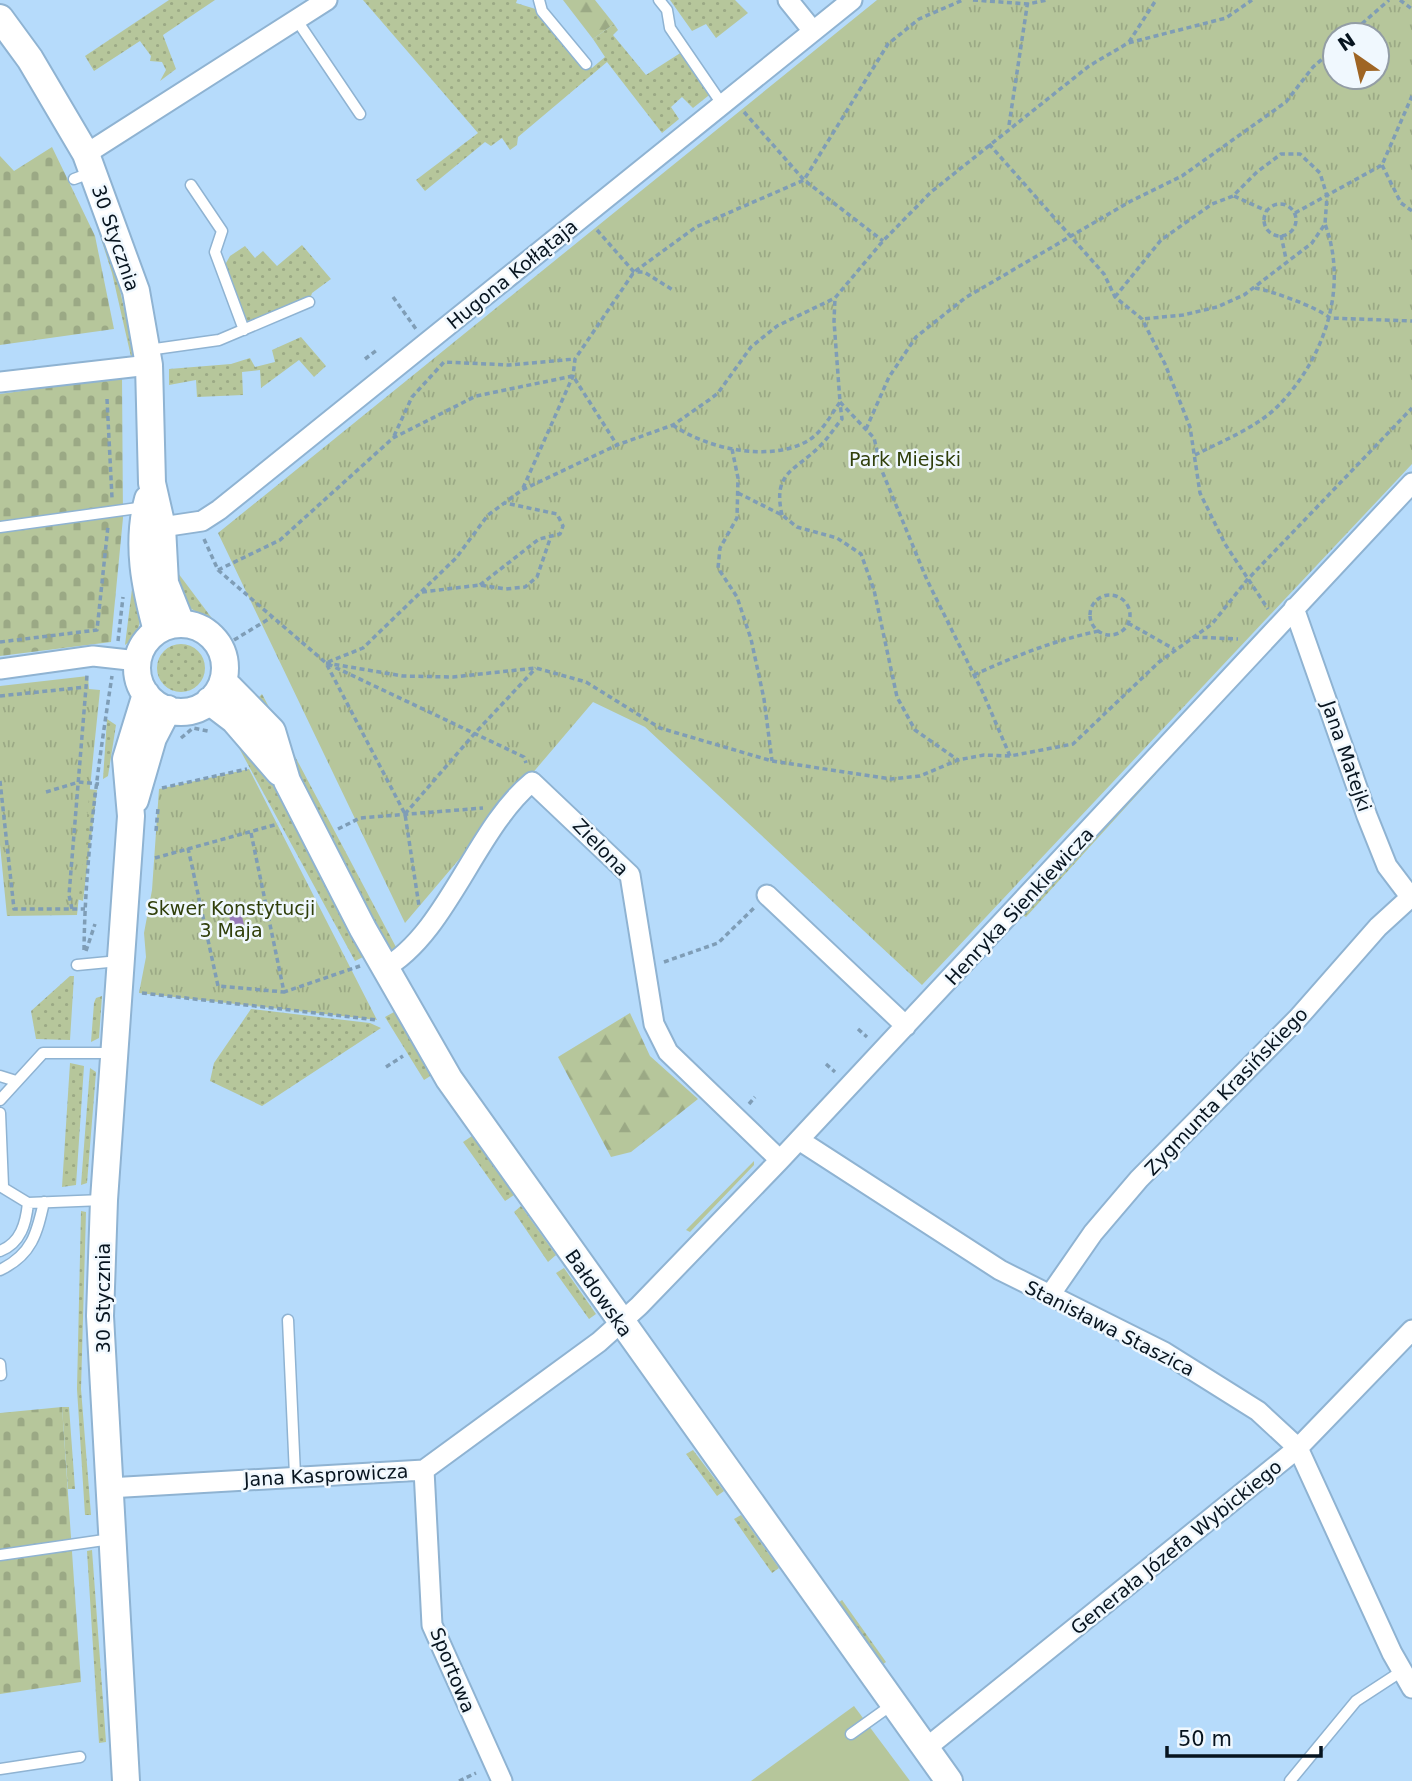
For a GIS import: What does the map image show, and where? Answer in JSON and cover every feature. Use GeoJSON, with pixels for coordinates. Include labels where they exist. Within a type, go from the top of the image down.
{"type":"FeatureCollection","features":[{"type":"Feature","properties":{"kind":"street"},"geometry":{"type":"LineString","coordinates":[[84,168],[327,0]]}},
{"type":"Feature","properties":{"kind":"street"},"geometry":{"type":"LineString","coordinates":[[788,0],[813,31]]}},
{"type":"Feature","properties":{"kind":"street","name":"Hugona Kołłątaja"},"geometry":{"type":"LineString","coordinates":[[153,506],[202,521],[219,510],[730,105],[852,0]]}},
{"type":"Feature","properties":{"kind":"street","name":"30 Stycznia"},"geometry":{"type":"LineString","coordinates":[[0,18],[30,60],[84,168],[136,291],[148,357],[153,506],[169,627]]}},
{"type":"Feature","properties":{"kind":"street"},"geometry":{"type":"LineString","coordinates":[[0,382],[148,357]]}},
{"type":"Feature","properties":{"kind":"street","name":"Henryka Sienkiewicza"},"geometry":{"type":"LineString","coordinates":[[620,1323],[799,1140],[1412,483]]}},
{"type":"Feature","properties":{"kind":"street","name":"Jana Matejki"},"geometry":{"type":"LineString","coordinates":[[1294,608],[1387,866],[1411,897]]}},
{"type":"Feature","properties":{"kind":"street"},"geometry":{"type":"LineString","coordinates":[[169,627],[207,632],[217,641],[223,654],[216,691],[190,710],[168,709],[146,694],[140,684],[138,661],[148,639],[169,627]]}},
{"type":"Feature","properties":{"kind":"street"},"geometry":{"type":"LineString","coordinates":[[0,669],[93,656],[138,661]]}},
{"type":"Feature","properties":{"kind":"street","name":"Bałdowska"},"geometry":{"type":"LineString","coordinates":[[216,691],[272,731],[287,781],[381,963],[449,1079],[620,1323],[949,1781]]}},
{"type":"Feature","properties":{"kind":"street","name":"30 Stycznia"},"geometry":{"type":"LineString","coordinates":[[126,1781],[100,1316],[113,1053],[131,816],[126,759],[146,694]]}},
{"type":"Feature","properties":{"kind":"street","name":"30 Stycznia"},"geometry":{"type":"LineString","coordinates":[[131,816],[153,738],[168,709]]}},
{"type":"Feature","properties":{"kind":"street"},"geometry":{"type":"LineString","coordinates":[[381,963],[405,956],[423,934],[508,808],[532,782]]}},
{"type":"Feature","properties":{"kind":"street","name":"Zielona"},"geometry":{"type":"LineString","coordinates":[[532,782],[630,875],[653,1024],[668,1052],[780,1160]]}},
{"type":"Feature","properties":{"kind":"street"},"geometry":{"type":"LineString","coordinates":[[767,895],[906,1026]]}},
{"type":"Feature","properties":{"kind":"street","name":"Zygmunta Krasińskiego"},"geometry":{"type":"LineString","coordinates":[[1050,1295],[1093,1233],[1139,1179],[1298,1018],[1378,927],[1411,897]]}},
{"type":"Feature","properties":{"kind":"street","name":"Stanisława Staszica"},"geometry":{"type":"LineString","coordinates":[[799,1140],[978,1258],[1176,1359],[1258,1411],[1298,1448],[1407,1679]]}},
{"type":"Feature","properties":{"kind":"street","name":"Jana Kasprowicza"},"geometry":{"type":"LineString","coordinates":[[108,1488],[295,1475],[424,1470],[620,1323]]}},
{"type":"Feature","properties":{"kind":"street","name":"Generała Józefa Wybickiego"},"geometry":{"type":"LineString","coordinates":[[925,1749],[1298,1448],[1412,1330]]}},
{"type":"Feature","properties":{"kind":"street","name":"Sportowa"},"geometry":{"type":"LineString","coordinates":[[424,1470],[432,1625],[502,1781]]}},
{"type":"Feature","properties":{"kind":"lane"},"geometry":{"type":"LineString","coordinates":[[539,0],[542,11],[586,64]]}},
{"type":"Feature","properties":{"kind":"lane"},"geometry":{"type":"LineString","coordinates":[[659,0],[667,10],[670,28],[730,105]]}},
{"type":"Feature","properties":{"kind":"lane"},"geometry":{"type":"LineString","coordinates":[[296,19],[360,114]]}},
{"type":"Feature","properties":{"kind":"lane"},"geometry":{"type":"LineString","coordinates":[[191,185],[222,231],[215,252],[244,330]]}},
{"type":"Feature","properties":{"kind":"lane"},"geometry":{"type":"LineString","coordinates":[[148,357],[219,340],[309,302]]}},
{"type":"Feature","properties":{"kind":"lane"},"geometry":{"type":"LineString","coordinates":[[0,527],[153,506]]}},
{"type":"Feature","properties":{"kind":"lane"},"geometry":{"type":"LineString","coordinates":[[76,965],[119,961]]}},
{"type":"Feature","properties":{"kind":"lane"},"geometry":{"type":"LineString","coordinates":[[0,1100],[43,1053],[113,1053]]}},
{"type":"Feature","properties":{"kind":"lane"},"geometry":{"type":"LineString","coordinates":[[0,1076],[16,1081]]}},
{"type":"Feature","properties":{"kind":"lane"},"geometry":{"type":"LineString","coordinates":[[0,1113],[1,1186],[28,1202],[104,1200]]}},
{"type":"Feature","properties":{"kind":"lane"},"geometry":{"type":"LineString","coordinates":[[0,1251],[10,1247],[19,1236],[26,1221],[28,1202]]}},
{"type":"Feature","properties":{"kind":"lane"},"geometry":{"type":"LineString","coordinates":[[0,1270],[17,1261],[33,1245],[44,1202]]}},
{"type":"Feature","properties":{"kind":"lane"},"geometry":{"type":"LineString","coordinates":[[288,1320],[295,1475]]}},
{"type":"Feature","properties":{"kind":"lane"},"geometry":{"type":"LineString","coordinates":[[0,1364],[1,1375]]}},
{"type":"Feature","properties":{"kind":"lane"},"geometry":{"type":"LineString","coordinates":[[0,1555],[111,1539]]}},
{"type":"Feature","properties":{"kind":"lane"},"geometry":{"type":"LineString","coordinates":[[1290,1781],[1356,1701],[1407,1679]]}},
{"type":"Feature","properties":{"kind":"lane"},"geometry":{"type":"LineString","coordinates":[[851,1734],[893,1703]]}},
{"type":"Feature","properties":{"kind":"lane"},"geometry":{"type":"LineString","coordinates":[[0,1769],[80,1757]]}},
{"type":"Feature","properties":{"kind":"path"},"geometry":{"type":"LineString","coordinates":[[522,490],[573,376],[575,359],[634,272],[696,228],[804,180],[888,44],[919,19],[963,0]]}},
{"type":"Feature","properties":{"kind":"path"},"geometry":{"type":"LineString","coordinates":[[973,0],[1046,0]]}},
{"type":"Feature","properties":{"kind":"path"},"geometry":{"type":"LineString","coordinates":[[1128,43],[1156,0]]}},
{"type":"Feature","properties":{"kind":"path"},"geometry":{"type":"LineString","coordinates":[[326,663],[363,648],[456,558],[488,515],[522,490],[617,445],[673,425],[718,393],[751,347],[777,326],[835,298],[883,241],[932,192],[1009,127],[1090,65],[1128,43],[1226,18],[1252,0]]}},
{"type":"Feature","properties":{"kind":"path"},"geometry":{"type":"LineString","coordinates":[[1365,21],[1389,0]]}},
{"type":"Feature","properties":{"kind":"path"},"geometry":{"type":"LineString","coordinates":[[1400,0],[1412,9]]}},
{"type":"Feature","properties":{"kind":"path"},"geometry":{"type":"LineString","coordinates":[[1009,127],[1028,2]]}},
{"type":"Feature","properties":{"kind":"path"},"geometry":{"type":"LineString","coordinates":[[866,429],[889,377],[916,337],[965,298],[1070,236],[1182,176],[1286,102],[1321,60]]}},
{"type":"Feature","properties":{"kind":"path"},"geometry":{"type":"LineString","coordinates":[[1295,213],[1382,165],[1412,96]]}},
{"type":"Feature","properties":{"kind":"path"},"geometry":{"type":"LineString","coordinates":[[730,105],[804,180],[883,241]]}},
{"type":"Feature","properties":{"kind":"path"},"geometry":{"type":"LineString","coordinates":[[989,144],[1104,274],[1115,297],[1143,319],[1165,364],[1190,427],[1200,493],[1225,544],[1272,614]]}},
{"type":"Feature","properties":{"kind":"path"},"geometry":{"type":"LineString","coordinates":[[1115,297],[1161,240],[1212,204],[1233,196],[1257,172],[1281,155],[1300,155],[1320,173],[1326,196],[1325,225],[1332,243],[1333,296],[1325,335],[1303,372],[1277,407],[1237,433],[1195,455]]}},
{"type":"Feature","properties":{"kind":"path"},"geometry":{"type":"LineString","coordinates":[[1382,165],[1401,203],[1412,211]]}},
{"type":"Feature","properties":{"kind":"path"},"geometry":{"type":"LineString","coordinates":[[1233,196],[1267,211]]}},
{"type":"Feature","properties":{"kind":"path"},"geometry":{"type":"LineString","coordinates":[[1285,205],[1295,213],[1292,232],[1281,235],[1271,233],[1266,227],[1267,211],[1272,206],[1285,205]]}},
{"type":"Feature","properties":{"kind":"path"},"geometry":{"type":"LineString","coordinates":[[592,223],[634,272],[644,272],[673,290]]}},
{"type":"Feature","properties":{"kind":"path"},"geometry":{"type":"LineString","coordinates":[[1143,319],[1183,315],[1217,307],[1255,289],[1286,260],[1297,257],[1325,225]]}},
{"type":"Feature","properties":{"kind":"path"},"geometry":{"type":"LineString","coordinates":[[1281,235],[1286,260]]}},
{"type":"Feature","properties":{"kind":"path"},"geometry":{"type":"LineString","coordinates":[[1255,289],[1275,291],[1297,304],[1320,310],[1330,317],[1412,321]]}},
{"type":"Feature","properties":{"kind":"path"},"geometry":{"type":"LineString","coordinates":[[393,297],[418,330]]}},
{"type":"Feature","properties":{"kind":"path"},"geometry":{"type":"LineString","coordinates":[[782,515],[778,496],[786,473],[820,446],[842,419],[834,321],[835,298]]}},
{"type":"Feature","properties":{"kind":"path"},"geometry":{"type":"LineString","coordinates":[[365,359],[377,350]]}},
{"type":"Feature","properties":{"kind":"path"},"geometry":{"type":"LineString","coordinates":[[393,438],[412,397],[444,362],[509,365],[575,359]]}},
{"type":"Feature","properties":{"kind":"path"},"geometry":{"type":"LineString","coordinates":[[218,570],[280,540],[393,438],[476,397],[573,376]]}},
{"type":"Feature","properties":{"kind":"path"},"geometry":{"type":"LineString","coordinates":[[573,376],[617,445]]}},
{"type":"Feature","properties":{"kind":"path"},"geometry":{"type":"LineString","coordinates":[[0,642],[97,631],[110,511],[107,399]]}},
{"type":"Feature","properties":{"kind":"path"},"geometry":{"type":"LineString","coordinates":[[839,402],[874,439],[882,471],[927,580],[1010,756]]}},
{"type":"Feature","properties":{"kind":"path"},"geometry":{"type":"LineString","coordinates":[[673,425],[686,434],[732,449],[791,449],[811,439],[839,402]]}},
{"type":"Feature","properties":{"kind":"path"},"geometry":{"type":"LineString","coordinates":[[326,663],[403,676],[453,677],[536,668],[586,681],[660,728],[772,761],[891,779],[920,776],[958,760],[984,755],[1010,756],[1073,744],[1174,649],[1212,624],[1247,580],[1412,408]]}},
{"type":"Feature","properties":{"kind":"path"},"geometry":{"type":"LineString","coordinates":[[732,449],[738,493],[737,518],[720,548],[718,568],[737,597],[751,639],[764,699],[772,761]]}},
{"type":"Feature","properties":{"kind":"path"},"geometry":{"type":"LineString","coordinates":[[738,493],[782,515],[797,527],[837,538],[861,554],[874,590],[897,697],[915,730],[958,760]]}},
{"type":"Feature","properties":{"kind":"path"},"geometry":{"type":"LineString","coordinates":[[480,585],[539,539],[550,539],[560,534],[563,527],[557,514],[505,503]]}},
{"type":"Feature","properties":{"kind":"path"},"geometry":{"type":"LineString","coordinates":[[203,537],[218,570],[326,663],[524,757],[532,782]]}},
{"type":"Feature","properties":{"kind":"path"},"geometry":{"type":"LineString","coordinates":[[420,592],[480,585],[506,589],[525,587],[537,577],[550,539]]}},
{"type":"Feature","properties":{"kind":"path"},"geometry":{"type":"LineString","coordinates":[[1099,631],[1090,614],[1095,601],[1105,595],[1124,600],[1129,611],[1128,623]]}},
{"type":"Feature","properties":{"kind":"path"},"geometry":{"type":"LineString","coordinates":[[234,640],[272,617]]}},
{"type":"Feature","properties":{"kind":"path"},"geometry":{"type":"LineString","coordinates":[[974,675],[1012,657],[1070,637],[1099,631],[1111,635],[1128,623]]}},
{"type":"Feature","properties":{"kind":"path"},"geometry":{"type":"LineString","coordinates":[[1128,623],[1174,649]]}},
{"type":"Feature","properties":{"kind":"path"},"geometry":{"type":"LineString","coordinates":[[1191,637],[1246,640]]}},
{"type":"Feature","properties":{"kind":"path"},"geometry":{"type":"LineString","coordinates":[[326,663],[405,814],[423,934]]}},
{"type":"Feature","properties":{"kind":"path"},"geometry":{"type":"LineString","coordinates":[[405,814],[536,668]]}},
{"type":"Feature","properties":{"kind":"path"},"geometry":{"type":"LineString","coordinates":[[72,909],[69,895],[87,673]]}},
{"type":"Feature","properties":{"kind":"path"},"geometry":{"type":"LineString","coordinates":[[0,696],[86,687]]}},
{"type":"Feature","properties":{"kind":"path"},"geometry":{"type":"LineString","coordinates":[[95,924],[84,956],[85,909],[102,732],[107,711]]}},
{"type":"Feature","properties":{"kind":"path"},"geometry":{"type":"LineString","coordinates":[[178,741],[193,729],[212,732]]}},
{"type":"Feature","properties":{"kind":"path"},"geometry":{"type":"LineString","coordinates":[[162,776],[159,789],[249,769]]}},
{"type":"Feature","properties":{"kind":"path"},"geometry":{"type":"LineString","coordinates":[[0,780],[14,909],[85,909]]}},
{"type":"Feature","properties":{"kind":"path"},"geometry":{"type":"LineString","coordinates":[[46,792],[79,782],[99,784]]}},
{"type":"Feature","properties":{"kind":"path"},"geometry":{"type":"LineString","coordinates":[[338,829],[360,818],[464,807],[508,808]]}},
{"type":"Feature","properties":{"kind":"path"},"geometry":{"type":"LineString","coordinates":[[155,858],[278,824]]}},
{"type":"Feature","properties":{"kind":"path"},"geometry":{"type":"LineString","coordinates":[[251,833],[284,992]]}},
{"type":"Feature","properties":{"kind":"path"},"geometry":{"type":"LineString","coordinates":[[188,848],[218,986],[284,992],[381,963]]}},
{"type":"Feature","properties":{"kind":"path"},"geometry":{"type":"LineString","coordinates":[[656,965],[718,943],[767,895]]}},
{"type":"Feature","properties":{"kind":"path"},"geometry":{"type":"LineString","coordinates":[[141,981],[139,993],[377,1020]]}},
{"type":"Feature","properties":{"kind":"path"},"geometry":{"type":"LineString","coordinates":[[386,1067],[403,1056]]}},
{"type":"Feature","properties":{"kind":"green space"},"geometry":{"type":"Polygon","coordinates":[[[169,0],[215,0],[163,35],[176,69],[160,81],[166,70],[162,62],[150,61],[151,56],[140,41],[94,71],[85,56],[169,0]]]}},
{"type":"Feature","properties":{"kind":"green space"},"geometry":{"type":"Polygon","coordinates":[[[363,0],[517,0],[516,3],[542,11],[592,68],[605,57],[593,39],[614,24],[618,30],[613,35],[646,75],[685,50],[713,92],[693,108],[682,97],[671,107],[679,119],[662,133],[607,62],[518,137],[517,145],[510,150],[502,138],[491,146],[485,142],[425,191],[416,180],[478,133],[363,0]]]}},
{"type":"Feature","properties":{"kind":"green space"},"geometry":{"type":"Polygon","coordinates":[[[563,0],[595,0],[614,24],[593,39],[563,0]]]}},
{"type":"Feature","properties":{"kind":"green space"},"geometry":{"type":"Polygon","coordinates":[[[670,0],[735,0],[748,13],[716,38],[706,24],[692,31],[670,0]]]}},
{"type":"Feature","properties":{"kind":"green space","name":"Park Miejski"},"geometry":{"type":"Polygon","coordinates":[[[877,0],[1412,0],[1412,464],[922,985],[645,727],[593,702],[405,923],[218,533],[877,0]]]}},
{"type":"Feature","properties":{"kind":"green space"},"geometry":{"type":"Polygon","coordinates":[[[52,147],[95,236],[114,329],[0,345],[0,156],[14,171],[52,147]]]}},
{"type":"Feature","properties":{"kind":"green space"},"geometry":{"type":"Polygon","coordinates":[[[83,182],[116,272],[134,354],[132,361],[112,273],[83,182]]]}},
{"type":"Feature","properties":{"kind":"green space"},"geometry":{"type":"Polygon","coordinates":[[[302,245],[331,279],[312,293],[309,302],[244,330],[222,270],[230,256],[245,246],[255,258],[263,251],[277,266],[302,245]]]}},
{"type":"Feature","properties":{"kind":"green space"},"geometry":{"type":"Polygon","coordinates":[[[301,337],[326,366],[314,377],[299,360],[261,388],[260,370],[242,372],[243,395],[197,397],[196,380],[169,385],[169,369],[231,364],[250,358],[255,367],[275,362],[272,350],[301,337]]]}},
{"type":"Feature","properties":{"kind":"green space"},"geometry":{"type":"Polygon","coordinates":[[[122,377],[123,518],[111,642],[0,656],[0,394],[122,377]]]}},
{"type":"Feature","properties":{"kind":"green space"},"geometry":{"type":"Polygon","coordinates":[[[134,573],[140,602],[140,621],[133,638],[125,645],[134,573]]]}},
{"type":"Feature","properties":{"kind":"green space"},"geometry":{"type":"Polygon","coordinates":[[[172,573],[178,573],[217,625],[187,606],[172,573]]]}},
{"type":"Feature","properties":{"kind":"green space"},"geometry":{"type":"Polygon","coordinates":[[[181,644],[198,651],[205,668],[198,685],[181,692],[164,685],[157,668],[164,651],[181,644]]]}},
{"type":"Feature","properties":{"kind":"green space"},"geometry":{"type":"Polygon","coordinates":[[[88,676],[89,689],[100,690],[77,915],[7,916],[0,845],[0,686],[88,676]]]}},
{"type":"Feature","properties":{"kind":"green space"},"geometry":{"type":"Polygon","coordinates":[[[262,694],[397,949],[390,952],[273,723],[255,701],[262,694]]]}},
{"type":"Feature","properties":{"kind":"green space"},"geometry":{"type":"Polygon","coordinates":[[[107,719],[116,725],[108,776],[103,779],[107,719]]]}},
{"type":"Feature","properties":{"kind":"green space"},"geometry":{"type":"Polygon","coordinates":[[[233,737],[270,780],[363,957],[355,961],[233,737]]]}},
{"type":"Feature","properties":{"kind":"green space","name":"Skwer Konstytucji 3 Maja"},"geometry":{"type":"Polygon","coordinates":[[[249,769],[377,1020],[139,993],[146,957],[144,933],[152,890],[159,789],[249,769]]]}},
{"type":"Feature","properties":{"kind":"green space"},"geometry":{"type":"Polygon","coordinates":[[[1153,772],[1156,774],[1026,917],[1022,915],[1153,772]]]}},
{"type":"Feature","properties":{"kind":"green space"},"geometry":{"type":"Polygon","coordinates":[[[88,789],[97,790],[83,901],[77,899],[88,789]]]}},
{"type":"Feature","properties":{"kind":"green space"},"geometry":{"type":"Polygon","coordinates":[[[70,976],[74,976],[70,1040],[36,1039],[31,1011],[70,976]]]}},
{"type":"Feature","properties":{"kind":"green space"},"geometry":{"type":"Polygon","coordinates":[[[102,996],[99,1038],[91,1042],[94,1003],[96,998],[102,996]]]}},
{"type":"Feature","properties":{"kind":"green space"},"geometry":{"type":"Polygon","coordinates":[[[251,1009],[370,1023],[381,1028],[262,1106],[210,1081],[214,1063],[251,1009]]]}},
{"type":"Feature","properties":{"kind":"green space"},"geometry":{"type":"Polygon","coordinates":[[[394,1012],[432,1075],[424,1080],[385,1017],[394,1012]]]}},
{"type":"Feature","properties":{"kind":"green space"},"geometry":{"type":"Polygon","coordinates":[[[630,1013],[650,1056],[698,1099],[631,1152],[611,1157],[558,1057],[630,1013]]]}},
{"type":"Feature","properties":{"kind":"green space"},"geometry":{"type":"Polygon","coordinates":[[[70,1063],[84,1066],[76,1185],[62,1187],[70,1063]]]}},
{"type":"Feature","properties":{"kind":"green space"},"geometry":{"type":"Polygon","coordinates":[[[90,1068],[96,1072],[87,1183],[81,1185],[90,1068]]]}},
{"type":"Feature","properties":{"kind":"green space"},"geometry":{"type":"Polygon","coordinates":[[[472,1136],[514,1195],[505,1201],[463,1142],[472,1136]]]}},
{"type":"Feature","properties":{"kind":"green space"},"geometry":{"type":"Polygon","coordinates":[[[754,1161],[754,1165],[690,1232],[686,1230],[754,1161]]]}},
{"type":"Feature","properties":{"kind":"green space"},"geometry":{"type":"Polygon","coordinates":[[[521,1206],[556,1255],[548,1262],[514,1212],[521,1206]]]}},
{"type":"Feature","properties":{"kind":"green space"},"geometry":{"type":"Polygon","coordinates":[[[81,1211],[86,1212],[81,1389],[91,1515],[85,1515],[77,1389],[81,1211]]]}},
{"type":"Feature","properties":{"kind":"green space"},"geometry":{"type":"Polygon","coordinates":[[[564,1268],[596,1314],[589,1319],[556,1273],[564,1268]]]}},
{"type":"Feature","properties":{"kind":"green space"},"geometry":{"type":"Polygon","coordinates":[[[62,1407],[69,1407],[75,1489],[68,1489],[62,1407]]]}},
{"type":"Feature","properties":{"kind":"green space"},"geometry":{"type":"Polygon","coordinates":[[[62,1407],[81,1682],[0,1694],[0,1413],[62,1407]]]}},
{"type":"Feature","properties":{"kind":"green space"},"geometry":{"type":"Polygon","coordinates":[[[693,1450],[724,1491],[717,1496],[686,1454],[693,1450]]]}},
{"type":"Feature","properties":{"kind":"green space"},"geometry":{"type":"Polygon","coordinates":[[[741,1515],[779,1568],[772,1573],[734,1519],[741,1515]]]}},
{"type":"Feature","properties":{"kind":"green space"},"geometry":{"type":"Polygon","coordinates":[[[92,1550],[106,1742],[99,1743],[87,1551],[92,1550]]]}},
{"type":"Feature","properties":{"kind":"green space"},"geometry":{"type":"Polygon","coordinates":[[[842,1600],[886,1662],[882,1665],[838,1603],[842,1600]]]}},
{"type":"Feature","properties":{"kind":"green space"},"geometry":{"type":"Polygon","coordinates":[[[854,1706],[910,1781],[751,1781],[854,1706]]]}},
{"type":"Feature","properties":{"kind":"water"},"geometry":{"type":"Polygon","coordinates":[[[239,904],[245,929],[233,932],[227,907],[239,904]]]}}]}
